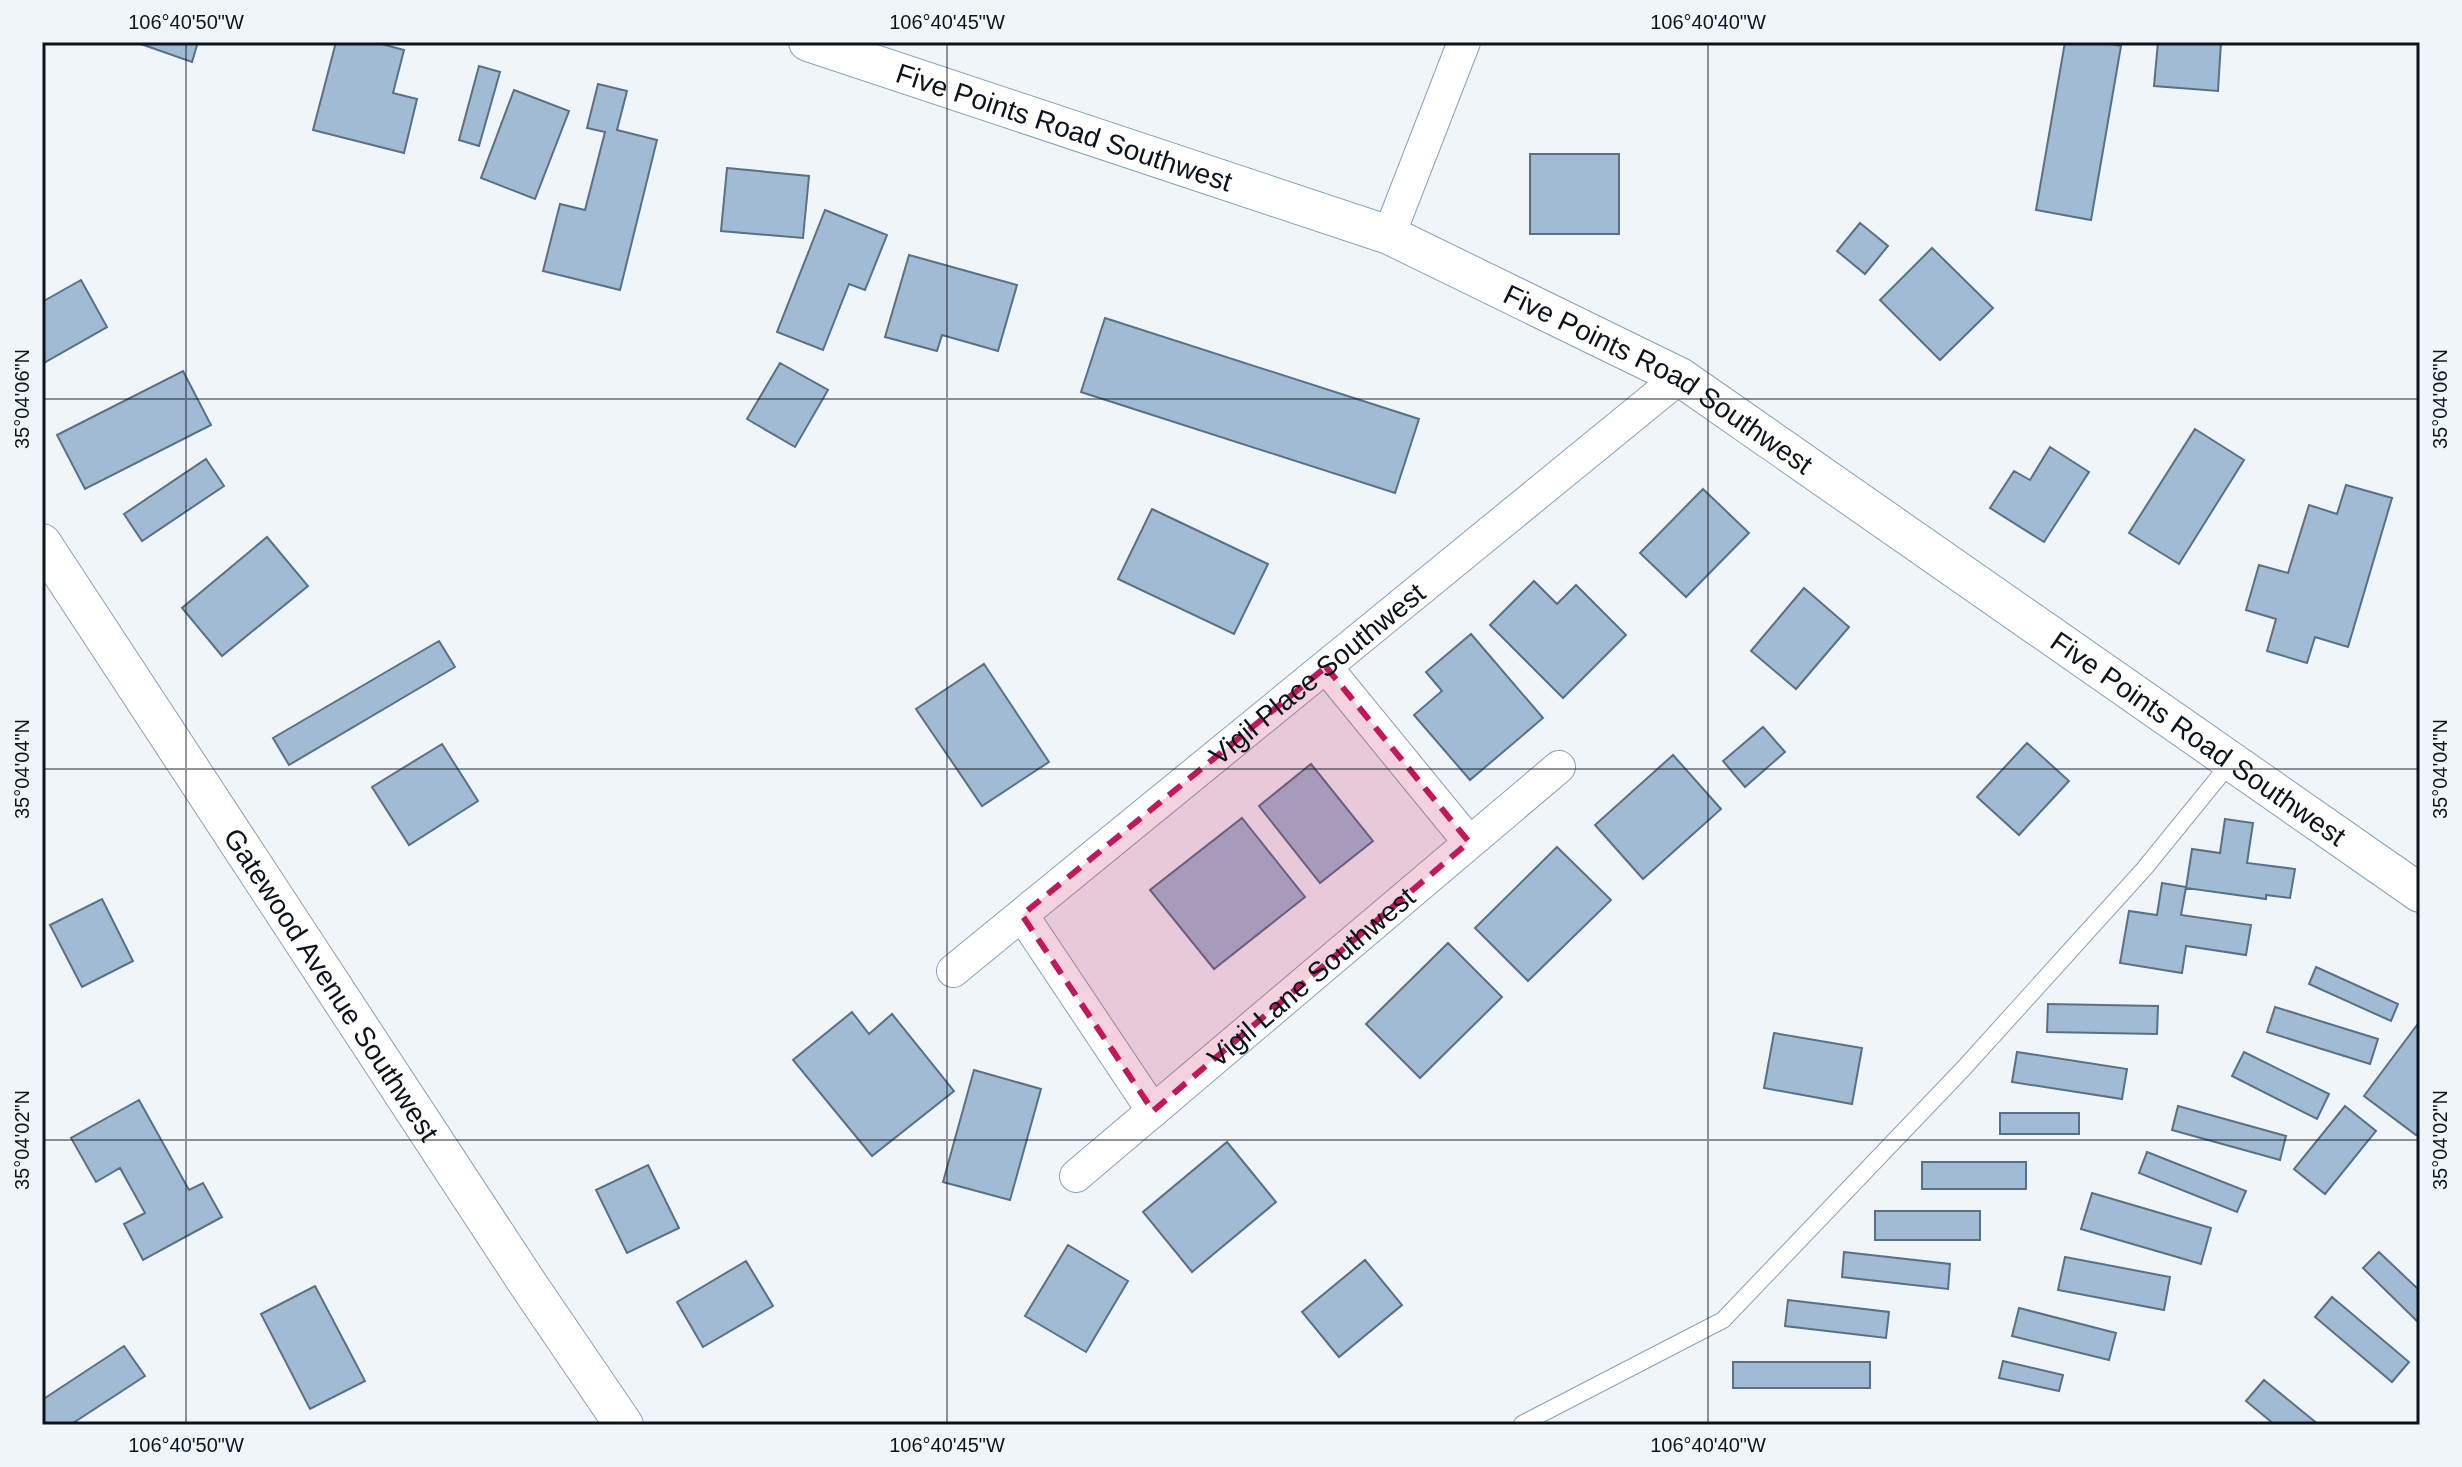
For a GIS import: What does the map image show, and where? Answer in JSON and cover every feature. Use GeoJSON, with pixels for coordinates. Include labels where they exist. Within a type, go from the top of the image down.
{"type":"FeatureCollection","features":[{"type":"Feature","properties":{"kind":"street","name":"Five Points Road Southwest"},"geometry":{"type":"LineString","coordinates":[[808,42],[1389,235],[1680,377],[2420,893]]}},
{"type":"Feature","properties":{"kind":"street"},"geometry":{"type":"LineString","coordinates":[[1389,235],[1464,42]]}},
{"type":"Feature","properties":{"kind":"street","name":"Vigil Place Southwest"},"geometry":{"type":"LineString","coordinates":[[953,971],[1680,377]]}},
{"type":"Feature","properties":{"kind":"street","name":"Gatewood Avenue Southwest"},"geometry":{"type":"LineString","coordinates":[[42,543],[519,1271],[624,1425]]}},
{"type":"Feature","properties":{"kind":"street"},"geometry":{"type":"LineString","coordinates":[[1326,667],[1469,842]]}},
{"type":"Feature","properties":{"kind":"street","name":"Vigil Lane Southwest"},"geometry":{"type":"LineString","coordinates":[[1076,1176],[1559,767]]}},
{"type":"Feature","properties":{"kind":"street"},"geometry":{"type":"LineString","coordinates":[[1022,915],[1153,1111]]}},
{"type":"Feature","properties":{"kind":"lane"},"geometry":{"type":"LineString","coordinates":[[1522,1424],[1723,1320],[1963,1069],[2144,869],[2232,761]]}},
{"type":"Feature","properties":{"kind":"highlighted area"},"geometry":{"type":"Polygon","coordinates":[[[1326,667],[1469,842],[1153,1111],[1022,915],[1326,667]]]}},
{"type":"Feature","properties":{"kind":"building"},"geometry":{"type":"Polygon","coordinates":[[[135,42],[198,42],[192,62],[135,42]]]}},
{"type":"Feature","properties":{"kind":"building"},"geometry":{"type":"Polygon","coordinates":[[[336,42],[374,42],[404,50],[393,93],[417,99],[404,153],[313,130],[336,42]]]}},
{"type":"Feature","properties":{"kind":"building"},"geometry":{"type":"Polygon","coordinates":[[[2065,42],[2101,42],[2121,46],[2091,220],[2036,210],[2065,42]]]}},
{"type":"Feature","properties":{"kind":"building"},"geometry":{"type":"Polygon","coordinates":[[[2158,42],[2221,42],[2218,91],[2154,86],[2158,42]]]}},
{"type":"Feature","properties":{"kind":"building"},"geometry":{"type":"Polygon","coordinates":[[[479,66],[500,72],[479,146],[459,140],[479,66]]]}},
{"type":"Feature","properties":{"kind":"building"},"geometry":{"type":"Polygon","coordinates":[[[598,84],[627,91],[617,130],[657,140],[620,290],[543,271],[560,204],[585,210],[605,132],[587,128],[598,84]]]}},
{"type":"Feature","properties":{"kind":"building"},"geometry":{"type":"Polygon","coordinates":[[[514,90],[569,111],[535,199],[481,178],[514,90]]]}},
{"type":"Feature","properties":{"kind":"building"},"geometry":{"type":"Polygon","coordinates":[[[1530,154],[1619,154],[1619,234],[1530,234],[1530,154]]]}},
{"type":"Feature","properties":{"kind":"building"},"geometry":{"type":"Polygon","coordinates":[[[727,168],[809,176],[803,238],[721,231],[727,168]]]}},
{"type":"Feature","properties":{"kind":"building"},"geometry":{"type":"Polygon","coordinates":[[[825,210],[887,235],[865,290],[849,284],[823,350],[777,332],[825,210]]]}},
{"type":"Feature","properties":{"kind":"building"},"geometry":{"type":"Polygon","coordinates":[[[1860,223],[1888,246],[1865,274],[1837,251],[1860,223]]]}},
{"type":"Feature","properties":{"kind":"building"},"geometry":{"type":"Polygon","coordinates":[[[1932,248],[1993,308],[1940,360],[1880,300],[1932,248]]]}},
{"type":"Feature","properties":{"kind":"building"},"geometry":{"type":"Polygon","coordinates":[[[909,255],[1017,285],[998,351],[942,335],[937,351],[885,337],[909,255]]]}},
{"type":"Feature","properties":{"kind":"building"},"geometry":{"type":"Polygon","coordinates":[[[81,280],[107,327],[42,364],[42,302],[81,280]]]}},
{"type":"Feature","properties":{"kind":"building"},"geometry":{"type":"Polygon","coordinates":[[[1105,318],[1419,419],[1395,493],[1081,392],[1105,318]]]}},
{"type":"Feature","properties":{"kind":"building"},"geometry":{"type":"Polygon","coordinates":[[[780,363],[828,390],[795,447],[747,419],[780,363]]]}},
{"type":"Feature","properties":{"kind":"building"},"geometry":{"type":"Polygon","coordinates":[[[183,371],[211,425],[85,489],[57,435],[183,371]]]}},
{"type":"Feature","properties":{"kind":"building"},"geometry":{"type":"Polygon","coordinates":[[[2195,429],[2244,460],[2179,564],[2129,533],[2195,429]]]}},
{"type":"Feature","properties":{"kind":"building"},"geometry":{"type":"Polygon","coordinates":[[[2050,447],[2089,472],[2044,542],[1990,508],[2014,471],[2030,480],[2050,447]]]}},
{"type":"Feature","properties":{"kind":"building"},"geometry":{"type":"Polygon","coordinates":[[[206,459],[224,486],[142,541],[124,514],[206,459]]]}},
{"type":"Feature","properties":{"kind":"building"},"geometry":{"type":"Polygon","coordinates":[[[2346,485],[2392,498],[2348,647],[2315,637],[2307,663],[2267,651],[2276,619],[2246,610],[2259,565],[2288,573],[2309,505],[2337,514],[2346,485]]]}},
{"type":"Feature","properties":{"kind":"building"},"geometry":{"type":"Polygon","coordinates":[[[1703,489],[1749,533],[1686,597],[1640,553],[1703,489]]]}},
{"type":"Feature","properties":{"kind":"building"},"geometry":{"type":"Polygon","coordinates":[[[1152,509],[1268,564],[1234,634],[1118,579],[1152,509]]]}},
{"type":"Feature","properties":{"kind":"building"},"geometry":{"type":"Polygon","coordinates":[[[267,537],[308,586],[222,656],[182,608],[267,537]]]}},
{"type":"Feature","properties":{"kind":"building"},"geometry":{"type":"Polygon","coordinates":[[[1534,581],[1557,604],[1576,585],[1626,635],[1563,698],[1490,625],[1534,581]]]}},
{"type":"Feature","properties":{"kind":"building"},"geometry":{"type":"Polygon","coordinates":[[[1804,588],[1849,627],[1796,689],[1751,651],[1804,588]]]}},
{"type":"Feature","properties":{"kind":"building"},"geometry":{"type":"Polygon","coordinates":[[[1471,634],[1543,718],[1470,780],[1414,715],[1442,691],[1426,672],[1471,634]]]}},
{"type":"Feature","properties":{"kind":"building"},"geometry":{"type":"Polygon","coordinates":[[[439,641],[455,667],[289,765],[273,738],[439,641]]]}},
{"type":"Feature","properties":{"kind":"building"},"geometry":{"type":"Polygon","coordinates":[[[984,664],[1049,762],[982,806],[916,709],[984,664]]]}},
{"type":"Feature","properties":{"kind":"building"},"geometry":{"type":"Polygon","coordinates":[[[1763,727],[1785,752],[1745,787],[1723,761],[1763,727]]]}},
{"type":"Feature","properties":{"kind":"building"},"geometry":{"type":"Polygon","coordinates":[[[2027,743],[2069,781],[2019,835],[1977,797],[2027,743]]]}},
{"type":"Feature","properties":{"kind":"building"},"geometry":{"type":"Polygon","coordinates":[[[442,744],[478,801],[409,845],[372,787],[442,744]]]}},
{"type":"Feature","properties":{"kind":"building"},"geometry":{"type":"Polygon","coordinates":[[[1673,755],[1721,809],[1643,879],[1595,825],[1673,755]]]}},
{"type":"Feature","properties":{"kind":"building"},"geometry":{"type":"Polygon","coordinates":[[[1311,764],[1373,841],[1320,883],[1259,806],[1311,764]]]}},
{"type":"Feature","properties":{"kind":"building"},"geometry":{"type":"Polygon","coordinates":[[[1242,818],[1305,897],[1214,969],[1150,890],[1242,818]]]}},
{"type":"Feature","properties":{"kind":"building"},"geometry":{"type":"Polygon","coordinates":[[[2225,819],[2253,823],[2247,863],[2295,869],[2290,898],[2266,895],[2266,899],[2186,888],[2192,849],[2220,853],[2225,819]]]}},
{"type":"Feature","properties":{"kind":"building"},"geometry":{"type":"Polygon","coordinates":[[[1557,847],[1611,900],[1528,981],[1475,928],[1557,847]]]}},
{"type":"Feature","properties":{"kind":"building"},"geometry":{"type":"Polygon","coordinates":[[[2162,883],[2186,887],[2181,915],[2251,925],[2246,955],[2186,946],[2182,973],[2120,963],[2129,911],[2157,915],[2162,883]]]}},
{"type":"Feature","properties":{"kind":"building"},"geometry":{"type":"Polygon","coordinates":[[[102,899],[133,961],[82,987],[50,925],[102,899]]]}},
{"type":"Feature","properties":{"kind":"building"},"geometry":{"type":"Polygon","coordinates":[[[1448,943],[1502,997],[1420,1078],[1366,1024],[1448,943]]]}},
{"type":"Feature","properties":{"kind":"building"},"geometry":{"type":"Polygon","coordinates":[[[2316,967],[2398,1004],[2391,1021],[2309,984],[2316,967]]]}},
{"type":"Feature","properties":{"kind":"building"},"geometry":{"type":"Polygon","coordinates":[[[2048,1004],[2158,1006],[2157,1034],[2047,1032],[2048,1004]]]}},
{"type":"Feature","properties":{"kind":"building"},"geometry":{"type":"Polygon","coordinates":[[[2275,1007],[2378,1039],[2370,1064],[2267,1032],[2275,1007]]]}},
{"type":"Feature","properties":{"kind":"building"},"geometry":{"type":"Polygon","coordinates":[[[852,1012],[869,1034],[892,1014],[954,1091],[872,1156],[793,1060],[852,1012]]]}},
{"type":"Feature","properties":{"kind":"building"},"geometry":{"type":"Polygon","coordinates":[[[2420,1021],[2420,1130],[2416,1135],[2364,1096],[2420,1021]]]}},
{"type":"Feature","properties":{"kind":"building"},"geometry":{"type":"Polygon","coordinates":[[[1774,1033],[1862,1048],[1852,1104],[1764,1088],[1774,1033]]]}},
{"type":"Feature","properties":{"kind":"building"},"geometry":{"type":"Polygon","coordinates":[[[2017,1052],[2127,1069],[2122,1099],[2012,1082],[2017,1052]]]}},
{"type":"Feature","properties":{"kind":"building"},"geometry":{"type":"Polygon","coordinates":[[[2244,1052],[2329,1094],[2317,1119],[2232,1076],[2244,1052]]]}},
{"type":"Feature","properties":{"kind":"building"},"geometry":{"type":"Polygon","coordinates":[[[974,1070],[1041,1089],[1010,1200],[943,1182],[974,1070]]]}},
{"type":"Feature","properties":{"kind":"building"},"geometry":{"type":"Polygon","coordinates":[[[139,1100],[189,1190],[203,1183],[222,1217],[143,1260],[124,1224],[145,1213],[120,1168],[96,1182],[71,1138],[139,1100]]]}},
{"type":"Feature","properties":{"kind":"building"},"geometry":{"type":"Polygon","coordinates":[[[2178,1106],[2286,1136],[2280,1160],[2172,1130],[2178,1106]]]}},
{"type":"Feature","properties":{"kind":"building"},"geometry":{"type":"Polygon","coordinates":[[[2345,1106],[2376,1131],[2325,1194],[2294,1169],[2345,1106]]]}},
{"type":"Feature","properties":{"kind":"building"},"geometry":{"type":"Polygon","coordinates":[[[2000,1113],[2079,1113],[2079,1134],[2000,1134],[2000,1113]]]}},
{"type":"Feature","properties":{"kind":"building"},"geometry":{"type":"Polygon","coordinates":[[[1227,1142],[1276,1202],[1192,1272],[1143,1212],[1227,1142]]]}},
{"type":"Feature","properties":{"kind":"building"},"geometry":{"type":"Polygon","coordinates":[[[2147,1152],[2246,1191],[2237,1212],[2139,1173],[2147,1152]]]}},
{"type":"Feature","properties":{"kind":"building"},"geometry":{"type":"Polygon","coordinates":[[[1922,1162],[2026,1162],[2026,1189],[1922,1189],[1922,1162]]]}},
{"type":"Feature","properties":{"kind":"building"},"geometry":{"type":"Polygon","coordinates":[[[648,1165],[679,1228],[627,1253],[596,1190],[648,1165]]]}},
{"type":"Feature","properties":{"kind":"building"},"geometry":{"type":"Polygon","coordinates":[[[2092,1193],[2211,1228],[2201,1264],[2081,1229],[2092,1193]]]}},
{"type":"Feature","properties":{"kind":"building"},"geometry":{"type":"Polygon","coordinates":[[[1875,1211],[1980,1211],[1980,1240],[1875,1240],[1875,1211]]]}},
{"type":"Feature","properties":{"kind":"building"},"geometry":{"type":"Polygon","coordinates":[[[1068,1245],[1128,1281],[1086,1352],[1025,1316],[1068,1245]]]}},
{"type":"Feature","properties":{"kind":"building"},"geometry":{"type":"Polygon","coordinates":[[[1844,1252],[1950,1264],[1948,1289],[1842,1277],[1844,1252]]]}},
{"type":"Feature","properties":{"kind":"building"},"geometry":{"type":"Polygon","coordinates":[[[2379,1252],[2420,1291],[2420,1324],[2363,1268],[2379,1252]]]}},
{"type":"Feature","properties":{"kind":"building"},"geometry":{"type":"Polygon","coordinates":[[[2065,1257],[2170,1277],[2164,1310],[2058,1290],[2065,1257]]]}},
{"type":"Feature","properties":{"kind":"building"},"geometry":{"type":"Polygon","coordinates":[[[1365,1260],[1402,1305],[1339,1357],[1302,1312],[1365,1260]]]}},
{"type":"Feature","properties":{"kind":"building"},"geometry":{"type":"Polygon","coordinates":[[[746,1261],[773,1306],[703,1347],[677,1302],[746,1261]]]}},
{"type":"Feature","properties":{"kind":"building"},"geometry":{"type":"Polygon","coordinates":[[[315,1286],[365,1381],[310,1409],[261,1314],[315,1286]]]}},
{"type":"Feature","properties":{"kind":"building"},"geometry":{"type":"Polygon","coordinates":[[[2332,1297],[2409,1362],[2392,1382],[2315,1317],[2332,1297]]]}},
{"type":"Feature","properties":{"kind":"building"},"geometry":{"type":"Polygon","coordinates":[[[1788,1300],[1889,1312],[1886,1338],[1785,1326],[1788,1300]]]}},
{"type":"Feature","properties":{"kind":"building"},"geometry":{"type":"Polygon","coordinates":[[[2019,1308],[2116,1333],[2109,1360],[2012,1336],[2019,1308]]]}},
{"type":"Feature","properties":{"kind":"building"},"geometry":{"type":"Polygon","coordinates":[[[124,1346],[145,1376],[70,1425],[42,1425],[42,1400],[124,1346]]]}},
{"type":"Feature","properties":{"kind":"building"},"geometry":{"type":"Polygon","coordinates":[[[2003,1361],[2063,1375],[2059,1391],[1999,1378],[2003,1361]]]}},
{"type":"Feature","properties":{"kind":"building"},"geometry":{"type":"Polygon","coordinates":[[[1733,1362],[1870,1362],[1870,1388],[1733,1388],[1733,1362]]]}},
{"type":"Feature","properties":{"kind":"building"},"geometry":{"type":"Polygon","coordinates":[[[2264,1380],[2319,1425],[2275,1425],[2246,1401],[2264,1380]]]}}]}
